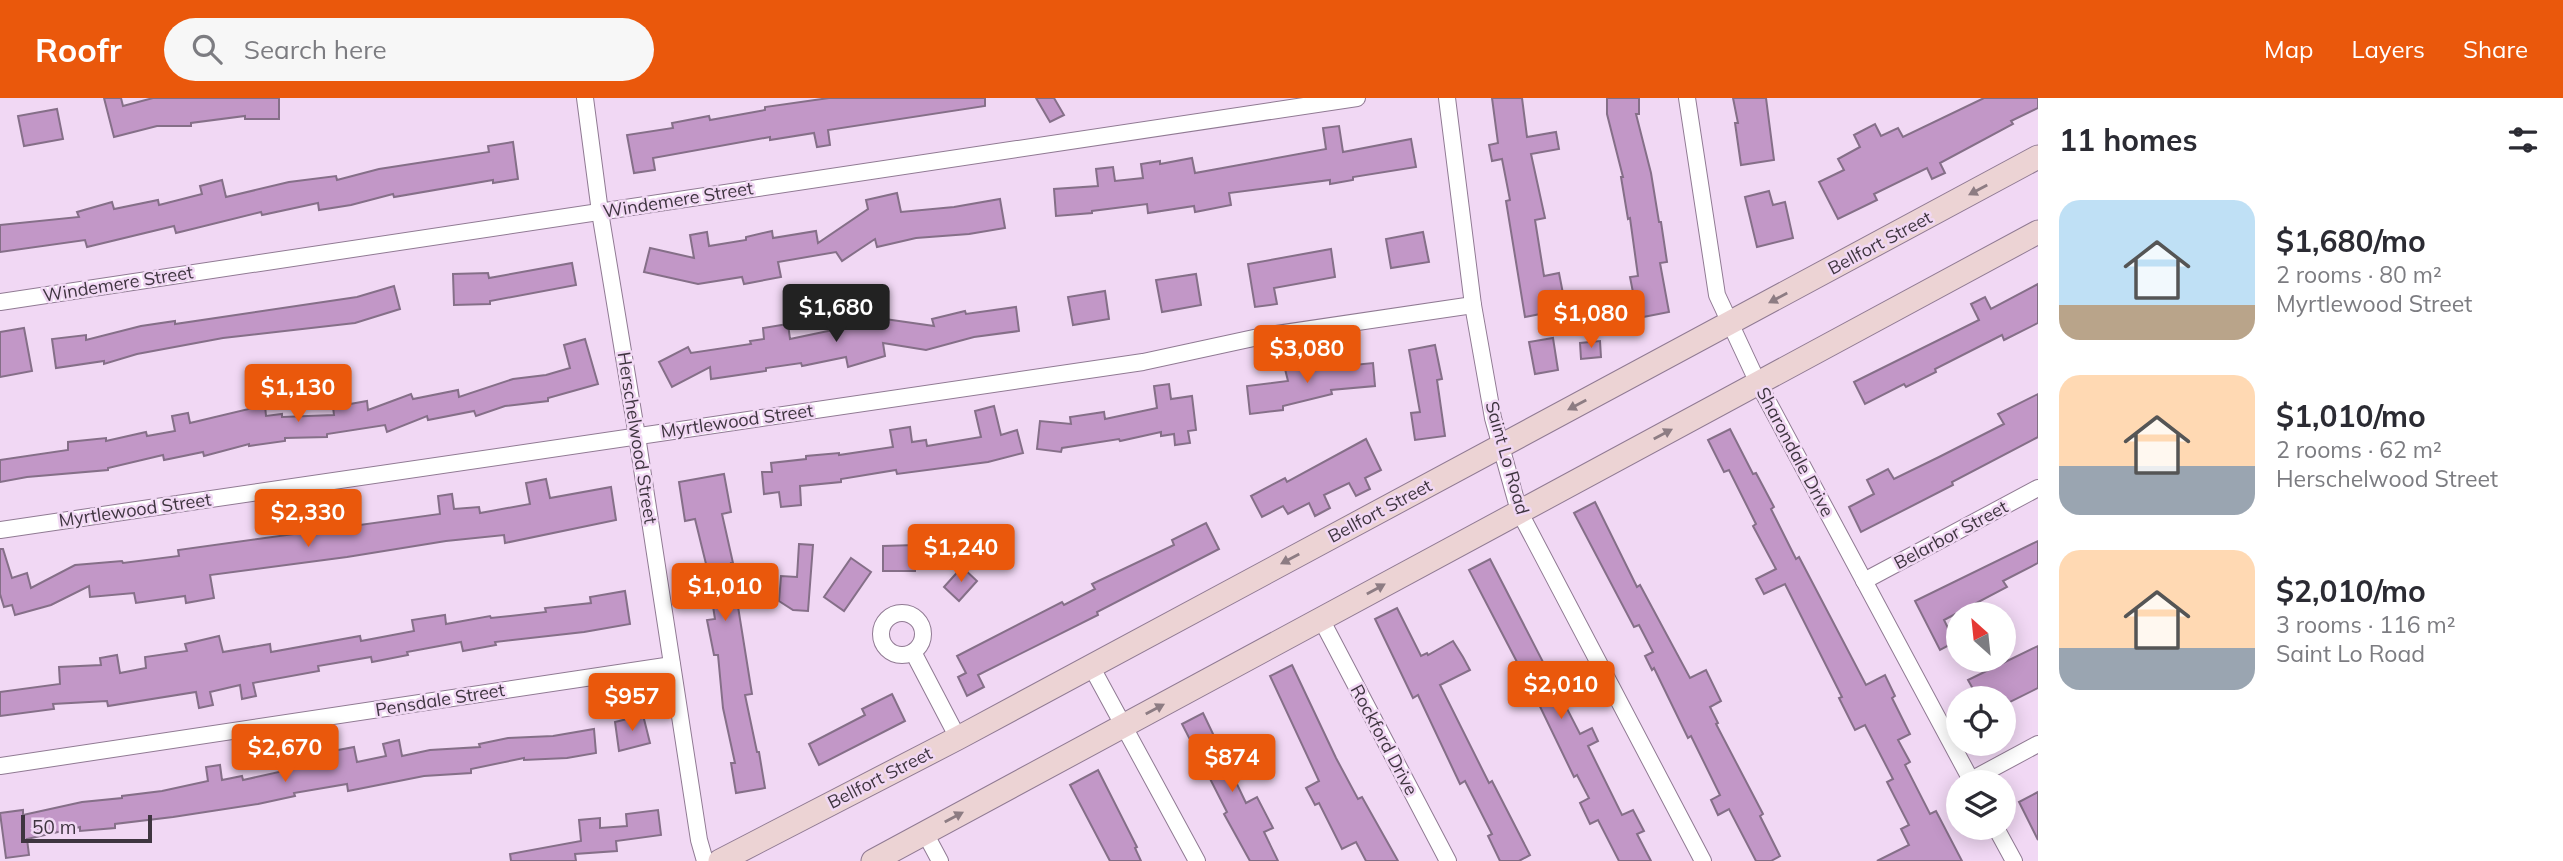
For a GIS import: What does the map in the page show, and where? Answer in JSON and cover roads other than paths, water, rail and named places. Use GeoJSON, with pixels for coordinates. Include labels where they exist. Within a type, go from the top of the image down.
{"type":"FeatureCollection","features":[{"type":"Feature","properties":{"kind":"main road","name":"Bellfort Street"},"geometry":{"type":"LineString","coordinates":[[720,861],[958,738],[2038,157]]}},
{"type":"Feature","properties":{"kind":"main road"},"geometry":{"type":"LineString","coordinates":[[873,861],[2038,232]]}},
{"type":"Feature","properties":{"kind":"street","name":"Herschelwood Street"},"geometry":{"type":"LineString","coordinates":[[585,98],[600,212],[699,841],[705,861]]}},
{"type":"Feature","properties":{"kind":"street","name":"Windemere Street"},"geometry":{"type":"LineString","coordinates":[[0,302],[1357,98]]}},
{"type":"Feature","properties":{"kind":"street","name":"Saint Lo Road"},"geometry":{"type":"LineString","coordinates":[[1447,98],[1474,305],[1493,418],[1519,511],[1703,861]]}},
{"type":"Feature","properties":{"kind":"street","name":"Sharondale Drive"},"geometry":{"type":"LineString","coordinates":[[1687,98],[1717,295],[1729,324],[1965,770]]}},
{"type":"Feature","properties":{"kind":"street","name":"Myrtlewood Street"},"geometry":{"type":"LineString","coordinates":[[0,530],[1143,362],[1263,336],[1474,305]]}},
{"type":"Feature","properties":{"kind":"street","name":"Belarbor Street"},"geometry":{"type":"LineString","coordinates":[[1864,581],[2038,488]]}},
{"type":"Feature","properties":{"kind":"street","name":"Rockford Drive"},"geometry":{"type":"LineString","coordinates":[[1321,619],[1448,861]]}},
{"type":"Feature","properties":{"kind":"street"},"geometry":{"type":"LineString","coordinates":[[913,652],[958,738]]}},
{"type":"Feature","properties":{"kind":"street","name":"Pensdale Street"},"geometry":{"type":"LineString","coordinates":[[0,766],[672,666]]}},
{"type":"Feature","properties":{"kind":"street"},"geometry":{"type":"LineString","coordinates":[[1091,666],[1197,861]]}},
{"type":"Feature","properties":{"kind":"street"},"geometry":{"type":"LineString","coordinates":[[1991,770],[2038,744]]}},
{"type":"Feature","properties":{"kind":"street"},"geometry":{"type":"LineString","coordinates":[[925,833],[940,861]]}},
{"type":"Feature","properties":{"kind":"street"},"geometry":{"type":"LineString","coordinates":[[2003,840],[2014,861]]}}]}
